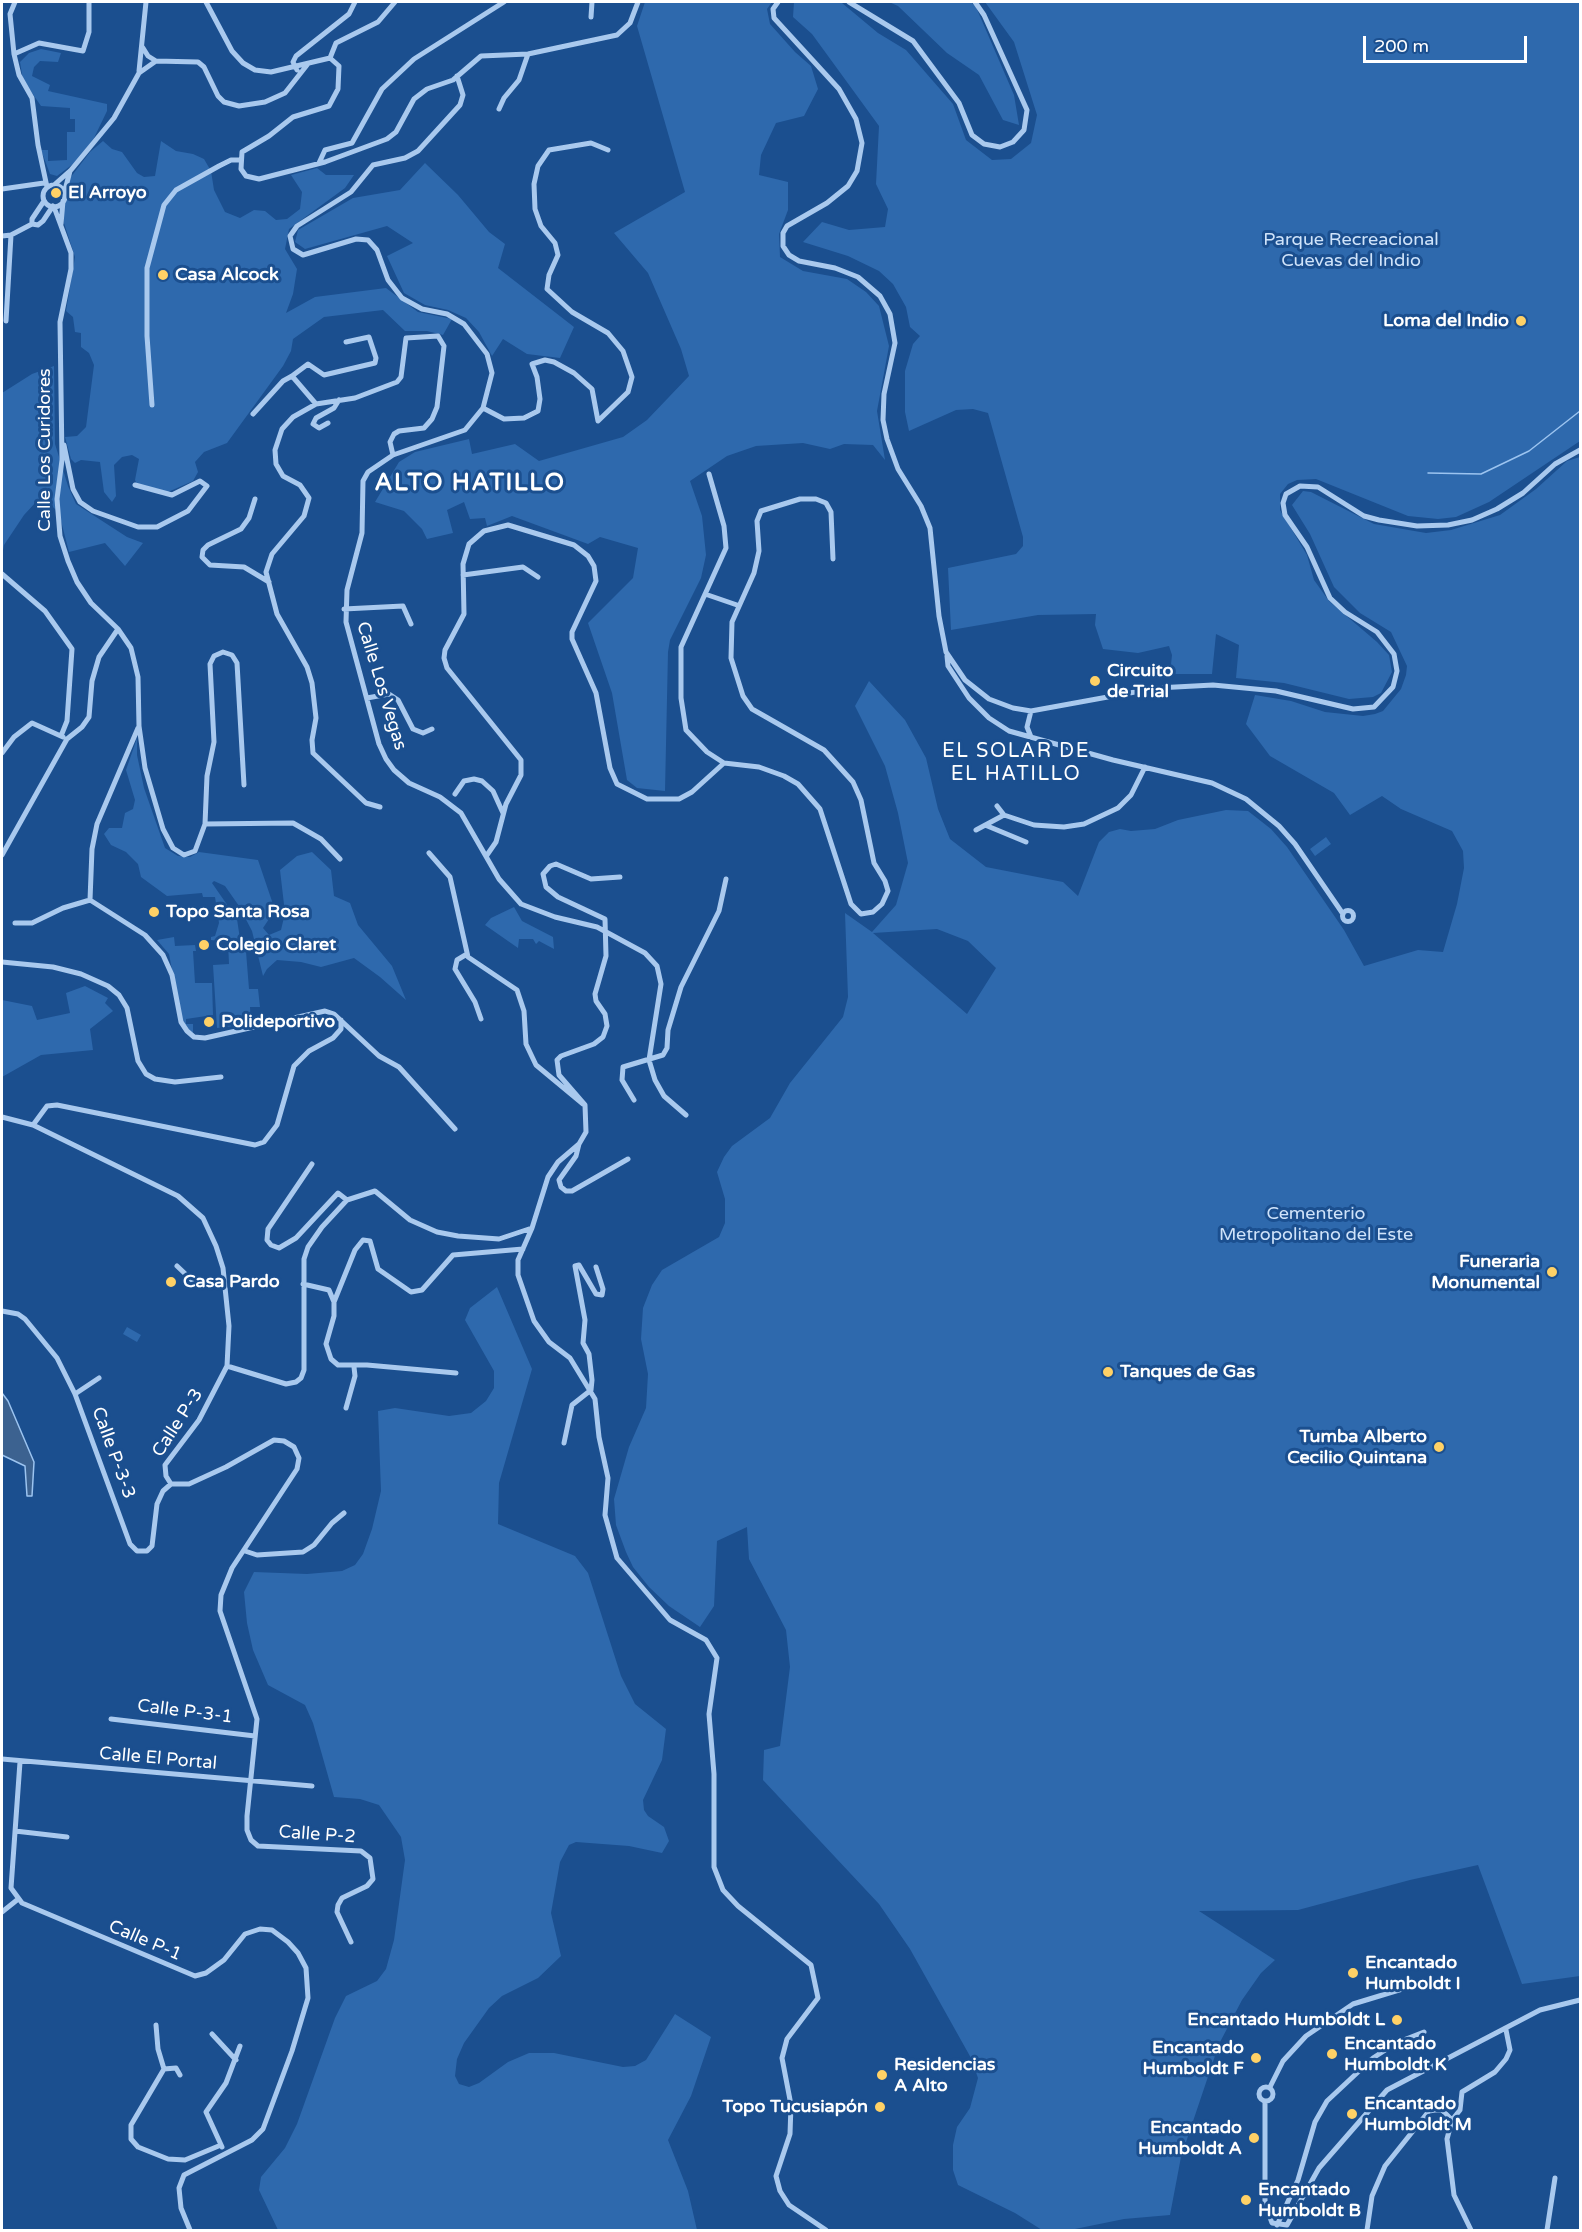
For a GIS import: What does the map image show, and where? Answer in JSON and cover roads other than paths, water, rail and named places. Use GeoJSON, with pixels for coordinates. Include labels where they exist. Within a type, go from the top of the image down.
{"type":"FeatureCollection","features":[{"type":"Feature","properties":{"kind":"street"},"geometry":{"type":"LineString","coordinates":[[15,2],[10,14],[14,54],[19,75],[32,98],[38,145],[50,185]]}},
{"type":"Feature","properties":{"kind":"street"},"geometry":{"type":"LineString","coordinates":[[32,224],[32,219],[44,201],[43,194],[50,185],[71,170],[114,118],[139,73],[146,2]]}},
{"type":"Feature","properties":{"kind":"street"},"geometry":{"type":"LineString","coordinates":[[206,2],[227,43],[243,63],[264,72],[294,68],[330,58],[337,63],[340,74],[333,101],[323,110],[293,117],[269,136],[244,149],[239,160],[243,173],[259,179],[319,164],[392,136],[414,99],[427,89],[458,76],[481,56],[528,54],[617,35],[630,23],[638,2]]}},
{"type":"Feature","properties":{"kind":"street"},"geometry":{"type":"LineString","coordinates":[[297,76],[294,68],[296,56],[355,2]]}},
{"type":"Feature","properties":{"kind":"street"},"geometry":{"type":"LineString","coordinates":[[330,58],[336,43],[378,22],[395,2]]}},
{"type":"Feature","properties":{"kind":"street"},"geometry":{"type":"LineString","coordinates":[[319,164],[325,150],[352,143],[382,88],[414,58],[504,2]]}},
{"type":"Feature","properties":{"kind":"street"},"geometry":{"type":"LineString","coordinates":[[591,17],[592,2]]}},
{"type":"Feature","properties":{"kind":"street"},"geometry":{"type":"LineString","coordinates":[[778,2],[772,9],[774,18],[838,89],[856,119],[862,142],[857,171],[848,186],[827,203],[787,226],[783,233],[783,246],[789,255],[799,261],[835,268],[858,277],[880,296],[890,314],[895,343],[884,394],[885,429],[898,469],[921,506],[930,528],[939,616],[948,666],[958,684],[980,710],[1000,726],[1031,737],[1212,783],[1246,799],[1279,826],[1295,844],[1343,914]]}},
{"type":"Feature","properties":{"kind":"street"},"geometry":{"type":"LineString","coordinates":[[849,2],[913,41],[954,96],[972,135],[987,146],[1000,147],[1013,142],[1024,130],[1027,110],[984,15],[975,2]]}},
{"type":"Feature","properties":{"kind":"street"},"geometry":{"type":"LineString","coordinates":[[14,54],[39,43],[83,51],[89,32],[89,3]]}},
{"type":"Feature","properties":{"kind":"street"},"geometry":{"type":"LineString","coordinates":[[143,48],[148,56],[156,61],[198,62],[204,67],[218,96],[224,102],[239,106],[276,97],[290,89],[297,76],[310,63]]}},
{"type":"Feature","properties":{"kind":"street"},"geometry":{"type":"LineString","coordinates":[[499,109],[504,98],[519,80],[528,54]]}},
{"type":"Feature","properties":{"kind":"street"},"geometry":{"type":"LineString","coordinates":[[139,73],[156,61]]}},
{"type":"Feature","properties":{"kind":"street","name":"Calle Los Vegas"},"geometry":{"type":"LineString","coordinates":[[458,76],[463,95],[460,105],[418,151],[405,158],[373,165],[351,192],[297,226],[290,236],[293,249],[303,255],[356,238],[368,240],[377,250],[388,280],[402,298],[422,309],[447,315],[464,324],[487,354],[492,373],[483,408],[465,430],[393,455],[375,465],[363,481],[362,533],[344,609],[367,698],[386,759],[410,783],[440,797],[460,813],[487,855],[499,879],[521,904],[555,917],[597,927],[608,933]]}},
{"type":"Feature","properties":{"kind":"street"},"geometry":{"type":"LineString","coordinates":[[483,408],[504,419],[524,418],[538,411],[540,399],[537,377],[532,364],[545,360],[554,362],[574,373],[592,389],[598,421],[628,392],[632,377],[623,351],[608,333],[572,312],[547,289],[549,275],[558,255],[555,243],[541,226],[535,209],[534,184],[538,166],[549,150],[591,143],[608,150]]}},
{"type":"Feature","properties":{"kind":"street"},"geometry":{"type":"LineString","coordinates":[[152,405],[147,336],[147,268],[164,205],[176,190],[225,163],[239,160]]}},
{"type":"Feature","properties":{"kind":"street"},"geometry":{"type":"LineString","coordinates":[[61,225],[64,198],[71,170]]}},
{"type":"Feature","properties":{"kind":"street"},"geometry":{"type":"LineString","coordinates":[[2,189],[50,185],[60,187],[64,198]]}},
{"type":"Feature","properties":{"kind":"street"},"geometry":{"type":"LineString","coordinates":[[2,236],[11,235],[32,224],[38,225],[53,206],[64,198]]}},
{"type":"Feature","properties":{"kind":"street"},"geometry":{"type":"LineString","coordinates":[[44,201],[53,206]]}},
{"type":"Feature","properties":{"kind":"street","name":"Calle Los Curidores"},"geometry":{"type":"LineString","coordinates":[[53,206],[71,254],[71,268],[60,322],[62,434],[57,499],[60,536],[77,582],[91,603],[126,638],[135,662],[140,694],[139,726],[145,768],[167,839],[180,853],[190,854],[199,845],[205,824],[207,776],[214,742],[210,664],[214,656],[223,652],[232,655],[237,663],[244,785]]}},
{"type":"Feature","properties":{"kind":"street"},"geometry":{"type":"LineString","coordinates":[[6,321],[11,235]]}},
{"type":"Feature","properties":{"kind":"street"},"geometry":{"type":"LineString","coordinates":[[380,807],[366,803],[313,753],[312,740],[316,718],[312,683],[307,667],[277,614],[267,565],[304,516],[309,498],[300,485],[283,476],[276,464],[275,450],[282,429],[293,417],[316,404],[355,398],[397,382],[401,376],[406,338],[438,336],[444,346],[437,407],[432,419],[424,428],[399,430],[394,434],[390,442],[393,455]]}},
{"type":"Feature","properties":{"kind":"street"},"geometry":{"type":"LineString","coordinates":[[253,414],[283,381],[308,364],[319,374],[324,375],[375,363],[376,358],[369,337],[346,342]]}},
{"type":"Feature","properties":{"kind":"street"},"geometry":{"type":"LineString","coordinates":[[292,376],[316,404]]}},
{"type":"Feature","properties":{"kind":"street"},"geometry":{"type":"LineString","coordinates":[[328,423],[318,429],[313,427],[316,418],[334,408],[339,400]]}},
{"type":"Feature","properties":{"kind":"street"},"geometry":{"type":"LineString","coordinates":[[62,434],[73,489],[80,501],[93,511],[112,519],[138,527],[157,527],[188,510],[207,486],[200,481],[176,493],[166,495],[135,485]]}},
{"type":"Feature","properties":{"kind":"street"},"geometry":{"type":"LineString","coordinates":[[946,652],[961,676],[982,694],[1006,706],[1031,711],[1157,688],[1202,685],[1276,690],[1353,709],[1374,707],[1393,687],[1397,671],[1394,654],[1377,632],[1345,612],[1330,598],[1307,547],[1285,515],[1283,503],[1286,494],[1300,486],[1318,487],[1371,518],[1417,526],[1448,525],[1472,520],[1497,509],[1523,493],[1562,459],[1581,450]]}},
{"type":"Feature","properties":{"kind":"street"},"geometry":{"type":"LineString","coordinates":[[709,474],[724,526],[726,548],[681,647],[681,698],[686,730],[711,755],[724,763],[759,767],[798,784],[820,809],[851,904],[861,914],[873,912],[882,904],[888,891],[874,863],[861,800],[853,782],[824,750],[796,731],[768,720],[752,709],[743,696],[730,658],[732,622],[737,605],[754,573],[759,551],[757,521],[761,511],[800,499],[816,499],[826,503],[831,512],[833,559]]}},
{"type":"Feature","properties":{"kind":"street"},"geometry":{"type":"LineString","coordinates":[[255,499],[249,518],[241,530],[208,545],[203,550],[202,557],[210,566],[244,567],[269,582]]}},
{"type":"Feature","properties":{"kind":"street"},"geometry":{"type":"LineString","coordinates":[[487,855],[496,842],[503,813],[521,775],[521,760],[447,668],[444,658],[445,650],[466,606],[463,575],[464,558],[469,544],[484,531],[494,527],[508,525],[519,527],[574,545],[588,556],[594,566],[596,581],[572,632],[572,639],[596,693],[610,768],[617,784],[647,799],[680,799],[692,792],[724,763]]}},
{"type":"Feature","properties":{"kind":"street"},"geometry":{"type":"LineString","coordinates":[[463,575],[523,567],[538,577]]}},
{"type":"Feature","properties":{"kind":"street"},"geometry":{"type":"LineString","coordinates":[[2,574],[45,611],[72,649],[69,707],[61,736]]}},
{"type":"Feature","properties":{"kind":"street"},"geometry":{"type":"LineString","coordinates":[[705,594],[737,605]]}},
{"type":"Feature","properties":{"kind":"street"},"geometry":{"type":"LineString","coordinates":[[344,609],[403,606],[411,624]]}},
{"type":"Feature","properties":{"kind":"street"},"geometry":{"type":"LineString","coordinates":[[2,855],[67,739],[82,727],[89,717],[92,681],[99,657],[118,629]]}},
{"type":"Feature","properties":{"kind":"street"},"geometry":{"type":"LineString","coordinates":[[367,698],[389,694],[398,700],[413,729],[423,733],[432,729]]}},
{"type":"Feature","properties":{"kind":"street"},"geometry":{"type":"LineString","coordinates":[[1031,711],[1028,723],[1031,737]]}},
{"type":"Feature","properties":{"kind":"street"},"geometry":{"type":"LineString","coordinates":[[2,753],[14,737],[32,723],[67,739]]}},
{"type":"Feature","properties":{"kind":"street"},"geometry":{"type":"LineString","coordinates":[[90,900],[92,849],[97,824],[139,726]]}},
{"type":"Feature","properties":{"kind":"street"},"geometry":{"type":"LineString","coordinates":[[997,806],[1004,815],[1046,826],[1084,824],[1104,817],[1125,802],[1140,781],[1145,767]]}},
{"type":"Feature","properties":{"kind":"street"},"geometry":{"type":"LineString","coordinates":[[455,794],[464,781],[474,778],[482,781],[493,791],[503,813]]}},
{"type":"Feature","properties":{"kind":"street"},"geometry":{"type":"LineString","coordinates":[[976,830],[1004,815]]}},
{"type":"Feature","properties":{"kind":"street"},"geometry":{"type":"LineString","coordinates":[[205,824],[293,823],[321,839],[340,859]]}},
{"type":"Feature","properties":{"kind":"street"},"geometry":{"type":"LineString","coordinates":[[985,825],[1026,842]]}},
{"type":"Feature","properties":{"kind":"street"},"geometry":{"type":"LineString","coordinates":[[429,853],[450,877],[470,960],[517,990],[524,1011],[528,1049],[536,1065],[585,1105]]}},
{"type":"Feature","properties":{"kind":"street"},"geometry":{"type":"LineString","coordinates":[[620,877],[591,879],[556,864],[550,866],[543,874],[546,887],[558,897],[605,919],[608,933],[606,956],[595,994],[608,1026],[603,1037],[594,1044],[561,1056],[556,1066],[559,1075],[585,1105],[586,1132],[579,1144],[576,1156],[559,1180],[561,1187],[566,1191],[572,1191],[628,1159]]}},
{"type":"Feature","properties":{"kind":"street"},"geometry":{"type":"LineString","coordinates":[[634,1100],[622,1080],[623,1067],[663,1054],[667,1048],[668,1030],[681,987],[719,911],[726,879]]}},
{"type":"Feature","properties":{"kind":"street"},"geometry":{"type":"LineString","coordinates":[[15,924],[32,923],[63,908],[90,900],[145,935],[164,955],[172,975],[181,1022],[194,1037],[205,1038],[325,1011],[341,1020],[379,1056],[399,1067],[455,1129]]}},
{"type":"Feature","properties":{"kind":"street"},"geometry":{"type":"LineString","coordinates":[[608,933],[653,959],[660,973],[660,1002],[649,1059],[655,1080],[664,1096],[686,1115]]}},
{"type":"Feature","properties":{"kind":"street"},"geometry":{"type":"LineString","coordinates":[[467,954],[457,960],[455,969],[475,1002],[481,1019]]}},
{"type":"Feature","properties":{"kind":"street"},"geometry":{"type":"LineString","coordinates":[[2,962],[53,967],[81,974],[108,986],[119,995],[127,1008],[138,1061],[146,1074],[155,1079],[175,1082],[221,1077]]}},
{"type":"Feature","properties":{"kind":"street"},"geometry":{"type":"LineString","coordinates":[[33,1125],[47,1106],[57,1105],[255,1145],[264,1142],[277,1125],[294,1066],[309,1051],[333,1038],[341,1029],[341,1020]]}},
{"type":"Feature","properties":{"kind":"street","name":"Calle P-3"},"geometry":{"type":"LineString","coordinates":[[2,1118],[33,1125],[178,1196],[202,1218],[216,1246],[224,1283],[229,1326],[227,1366],[214,1396],[199,1420],[165,1465],[166,1476],[171,1484],[189,1484],[226,1467],[274,1440],[284,1441],[294,1447],[299,1458],[297,1469],[245,1551],[231,1568],[221,1595],[220,1611],[257,1719],[251,1782]]}},
{"type":"Feature","properties":{"kind":"street"},"geometry":{"type":"LineString","coordinates":[[579,1144],[558,1162],[548,1177],[532,1228],[518,1260],[518,1275],[534,1321],[549,1342],[570,1358],[595,1399],[599,1437],[608,1478],[605,1515],[616,1558],[670,1620],[706,1640],[717,1658],[710,1714],[714,1774],[714,1867],[723,1890],[738,1906],[811,1965],[818,1988],[818,1998],[787,2039],[782,2058],[791,2105],[790,2134],[781,2155],[776,2176],[780,2191],[789,2205],[826,2230]]}},
{"type":"Feature","properties":{"kind":"street"},"geometry":{"type":"LineString","coordinates":[[312,1164],[268,1229],[267,1240],[271,1245],[279,1248],[296,1238],[338,1193],[346,1200]]}},
{"type":"Feature","properties":{"kind":"street"},"geometry":{"type":"LineString","coordinates":[[227,1366],[286,1384],[296,1382],[301,1378],[304,1370],[304,1259],[308,1247],[336,1209],[346,1200],[375,1191],[410,1220],[437,1232],[458,1236],[499,1239],[532,1228]]}},
{"type":"Feature","properties":{"kind":"street"},"geometry":{"type":"LineString","coordinates":[[456,1373],[367,1365],[354,1367],[338,1365],[330,1359],[326,1344],[334,1316],[334,1302],[355,1250],[363,1240],[370,1241],[378,1269],[411,1292],[422,1290],[453,1255],[522,1249]]}},
{"type":"Feature","properties":{"kind":"street"},"geometry":{"type":"LineString","coordinates":[[591,1390],[591,1362],[583,1343],[585,1320],[575,1266],[579,1265],[596,1294],[602,1295],[603,1289],[596,1267]]}},
{"type":"Feature","properties":{"kind":"street"},"geometry":{"type":"LineString","coordinates":[[177,1266],[197,1284],[206,1286],[224,1283]]}},
{"type":"Feature","properties":{"kind":"street"},"geometry":{"type":"LineString","coordinates":[[303,1284],[328,1290],[334,1302]]}},
{"type":"Feature","properties":{"kind":"street","name":"Calle P-3-3"},"geometry":{"type":"LineString","coordinates":[[2,1311],[18,1314],[25,1319],[57,1358],[75,1394],[130,1544],[137,1551],[147,1551],[152,1546],[157,1504],[163,1491],[171,1484]]}},
{"type":"Feature","properties":{"kind":"street"},"geometry":{"type":"LineString","coordinates":[[346,1408],[355,1376],[354,1367]]}},
{"type":"Feature","properties":{"kind":"street"},"geometry":{"type":"LineString","coordinates":[[75,1394],[99,1378]]}},
{"type":"Feature","properties":{"kind":"street"},"geometry":{"type":"LineString","coordinates":[[564,1443],[572,1405],[591,1390]]}},
{"type":"Feature","properties":{"kind":"street"},"geometry":{"type":"LineString","coordinates":[[245,1551],[256,1555],[303,1552],[314,1545],[332,1523],[344,1513]]}},
{"type":"Feature","properties":{"kind":"street","name":"Calle P-3-1"},"geometry":{"type":"LineString","coordinates":[[111,1719],[255,1736]]}},
{"type":"Feature","properties":{"kind":"street","name":"Calle El Portal"},"geometry":{"type":"LineString","coordinates":[[2,1759],[312,1786]]}},
{"type":"Feature","properties":{"kind":"street"},"geometry":{"type":"LineString","coordinates":[[2,1912],[17,1900],[11,1887],[20,1762]]}},
{"type":"Feature","properties":{"kind":"street","name":"Calle P-2"},"geometry":{"type":"LineString","coordinates":[[251,1782],[247,1830],[251,1840],[258,1846],[361,1851],[370,1858],[373,1879],[367,1886],[342,1898],[338,1905],[338,1912],[351,1942]]}},
{"type":"Feature","properties":{"kind":"street"},"geometry":{"type":"LineString","coordinates":[[15,1831],[67,1837]]}},
{"type":"Feature","properties":{"kind":"street","name":"Calle P-1"},"geometry":{"type":"LineString","coordinates":[[17,1900],[106,1941],[195,1976],[206,1973],[224,1960],[245,1934],[260,1929],[272,1930],[298,1953],[306,1968],[308,1998],[285,2070],[263,2128],[252,2140],[184,2175],[179,2188],[181,2208],[190,2230]]}},
{"type":"Feature","properties":{"kind":"street"},"geometry":{"type":"LineString","coordinates":[[1265,2101],[1273,2096],[1270,2087],[1283,2061],[1306,2036],[1353,2004],[1422,1983]]}},
{"type":"Feature","properties":{"kind":"street"},"geometry":{"type":"LineString","coordinates":[[1270,2087],[1260,2089],[1261,2099],[1265,2101],[1266,2204],[1272,2223],[1287,2225],[1319,2168],[1387,2090],[1550,2006],[1581,2000]]}},
{"type":"Feature","properties":{"kind":"street"},"geometry":{"type":"LineString","coordinates":[[156,2025],[158,2049],[164,2069],[131,2125],[131,2139],[138,2147],[168,2159],[185,2160],[221,2145]]}},
{"type":"Feature","properties":{"kind":"street"},"geometry":{"type":"LineString","coordinates":[[1471,2230],[1454,2195],[1447,2139],[1452,2120],[1460,2110],[1462,2092],[1495,2072],[1506,2059],[1510,2050],[1506,2030]]}},
{"type":"Feature","properties":{"kind":"street"},"geometry":{"type":"LineString","coordinates":[[1277,2225],[1298,2180],[1315,2122],[1327,2102],[1372,2058],[1396,2043],[1424,2032]]}},
{"type":"Feature","properties":{"kind":"street"},"geometry":{"type":"LineString","coordinates":[[212,2034],[236,2060]]}},
{"type":"Feature","properties":{"kind":"street"},"geometry":{"type":"LineString","coordinates":[[226,2153],[206,2112],[226,2083],[240,2046]]}},
{"type":"Feature","properties":{"kind":"street"},"geometry":{"type":"LineString","coordinates":[[164,2069],[176,2068],[180,2075]]}},
{"type":"Feature","properties":{"kind":"street"},"geometry":{"type":"LineString","coordinates":[[1367,2230],[1372,2196],[1385,2166],[1402,2142],[1429,2111],[1442,2110],[1452,2120]]}},
{"type":"Feature","properties":{"kind":"street"},"geometry":{"type":"LineString","coordinates":[[1547,2230],[1555,2178]]}},
{"type":"Feature","properties":{"kind":"waterway"},"geometry":{"type":"LineString","coordinates":[[1428,473],[1481,474],[1529,451],[1580,411]]}},
{"type":"Feature","properties":{"kind":"place","name":"El Arroyo"},"geometry":{"type":"Point","coordinates":[56,193]}},
{"type":"Feature","properties":{"kind":"place","name":"Casa Alcock"},"geometry":{"type":"Point","coordinates":[163,275]}},
{"type":"Feature","properties":{"kind":"place","name":"Loma del Indio"},"geometry":{"type":"Point","coordinates":[1521,321]}},
{"type":"Feature","properties":{"kind":"place","name":"Circuito de Trial"},"geometry":{"type":"Point","coordinates":[1095,681]}},
{"type":"Feature","properties":{"kind":"place","name":"Topo Santa Rosa"},"geometry":{"type":"Point","coordinates":[154,912]}},
{"type":"Feature","properties":{"kind":"place","name":"Colegio Claret"},"geometry":{"type":"Point","coordinates":[204,945]}},
{"type":"Feature","properties":{"kind":"place","name":"Polideportivo"},"geometry":{"type":"Point","coordinates":[209,1022]}},
{"type":"Feature","properties":{"kind":"place","name":"Funeraria Monumental"},"geometry":{"type":"Point","coordinates":[1552,1272]}},
{"type":"Feature","properties":{"kind":"place","name":"Casa Pardo"},"geometry":{"type":"Point","coordinates":[171,1282]}},
{"type":"Feature","properties":{"kind":"place","name":"Tanques de Gas"},"geometry":{"type":"Point","coordinates":[1108,1372]}},
{"type":"Feature","properties":{"kind":"place","name":"Tumba Alberto Cecilio Quintana"},"geometry":{"type":"Point","coordinates":[1439,1447]}},
{"type":"Feature","properties":{"kind":"place","name":"Encantado Humboldt I"},"geometry":{"type":"Point","coordinates":[1353,1973]}},
{"type":"Feature","properties":{"kind":"place","name":"Encantado Humboldt L"},"geometry":{"type":"Point","coordinates":[1397,2020]}},
{"type":"Feature","properties":{"kind":"place","name":"Encantado Humboldt K"},"geometry":{"type":"Point","coordinates":[1332,2054]}},
{"type":"Feature","properties":{"kind":"place","name":"Encantado Humboldt F"},"geometry":{"type":"Point","coordinates":[1256,2058]}},
{"type":"Feature","properties":{"kind":"place","name":"Residencias A Alto"},"geometry":{"type":"Point","coordinates":[882,2075]}},
{"type":"Feature","properties":{"kind":"place","name":"Topo Tucusiapón"},"geometry":{"type":"Point","coordinates":[880,2107]}},
{"type":"Feature","properties":{"kind":"place","name":"Encantado Humboldt M"},"geometry":{"type":"Point","coordinates":[1352,2114]}},
{"type":"Feature","properties":{"kind":"place","name":"Encantado Humboldt A"},"geometry":{"type":"Point","coordinates":[1254,2138]}},
{"type":"Feature","properties":{"kind":"place","name":"Encantado Humboldt B"},"geometry":{"type":"Point","coordinates":[1246,2200]}},
{"type":"Feature","properties":{"kind":"district","name":"ALTO HATILLO"},"geometry":{"type":"Point","coordinates":[470,484]}},
{"type":"Feature","properties":{"kind":"district","name":"EL SOLAR DE EL HATILLO"},"geometry":{"type":"Point","coordinates":[1016,764]}},
{"type":"Feature","properties":{"kind":"park label","name":"Parque Recreacional Cuevas del Indio"},"geometry":{"type":"Point","coordinates":[1351,250]}},
{"type":"Feature","properties":{"kind":"park label","name":"Cementerio Metropolitano del Este"},"geometry":{"type":"Point","coordinates":[1316,1224]}}]}
